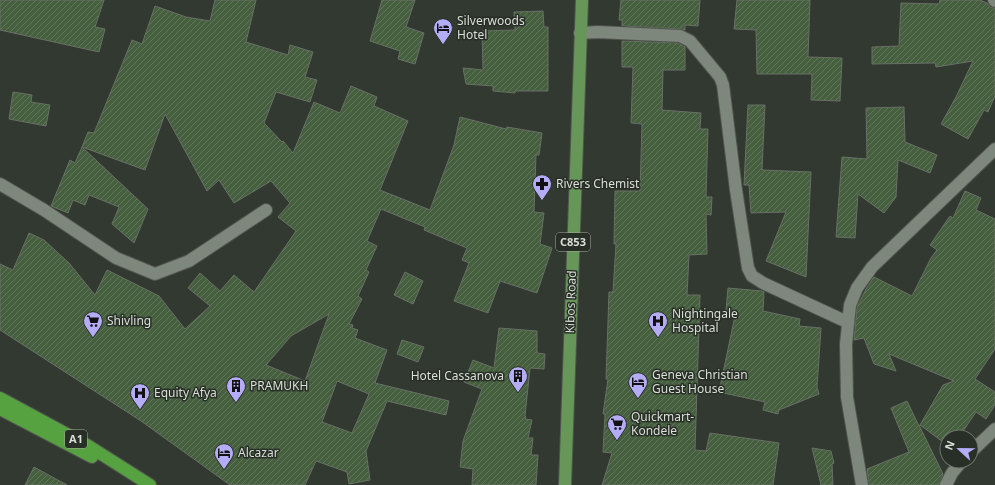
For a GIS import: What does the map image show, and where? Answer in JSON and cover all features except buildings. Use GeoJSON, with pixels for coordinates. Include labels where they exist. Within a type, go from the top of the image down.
{"type":"FeatureCollection","features":[{"type":"Feature","properties":{"kind":"highway","name":"A1"},"geometry":{"type":"LineString","coordinates":[[0,398],[87,445],[150,485]]}},
{"type":"Feature","properties":{"kind":"highway","name":"A1"},"geometry":{"type":"LineString","coordinates":[[0,409],[83,452],[135,485]]}},
{"type":"Feature","properties":{"kind":"main road","name":"Kibos Road"},"geometry":{"type":"LineString","coordinates":[[565,485],[582,0]]}},
{"type":"Feature","properties":{"kind":"street"},"geometry":{"type":"LineString","coordinates":[[580,33],[598,32],[680,36],[690,42],[720,77],[723,85],[736,190],[748,268],[752,276],[763,283],[848,322]]}},
{"type":"Feature","properties":{"kind":"street"},"geometry":{"type":"LineString","coordinates":[[862,485],[847,397],[846,344],[850,305],[857,288],[872,267],[995,149]]}},
{"type":"Feature","properties":{"kind":"street"},"geometry":{"type":"LineString","coordinates":[[0,184],[44,210],[116,258],[155,274],[189,261],[266,210]]}},
{"type":"Feature","properties":{"kind":"street"},"geometry":{"type":"LineString","coordinates":[[979,445],[995,430]]}},
{"type":"Feature","properties":{"kind":"street"},"geometry":{"type":"LineString","coordinates":[[946,485],[955,469]]}},
{"type":"Feature","properties":{"kind":"place","name":"Silverwoods Hotel"},"geometry":{"type":"Point","coordinates":[443,45]}},
{"type":"Feature","properties":{"kind":"place","name":"Rivers Chemist"},"geometry":{"type":"Point","coordinates":[542,201]}},
{"type":"Feature","properties":{"kind":"place","name":"Shivling"},"geometry":{"type":"Point","coordinates":[93,338]}},
{"type":"Feature","properties":{"kind":"place","name":"Nightingale Hospital"},"geometry":{"type":"Point","coordinates":[658,338]}},
{"type":"Feature","properties":{"kind":"place","name":"Hotel Cassanova"},"geometry":{"type":"Point","coordinates":[518,393]}},
{"type":"Feature","properties":{"kind":"place","name":"Geneva Christian Guest House"},"geometry":{"type":"Point","coordinates":[638,399]}},
{"type":"Feature","properties":{"kind":"place","name":"PRAMUKH"},"geometry":{"type":"Point","coordinates":[236,403]}},
{"type":"Feature","properties":{"kind":"place","name":"Equity Afya"},"geometry":{"type":"Point","coordinates":[140,410]}},
{"type":"Feature","properties":{"kind":"place","name":"Quickmart- Kondele"},"geometry":{"type":"Point","coordinates":[617,441]}},
{"type":"Feature","properties":{"kind":"place","name":"Alcazar"},"geometry":{"type":"Point","coordinates":[224,470]}}]}
